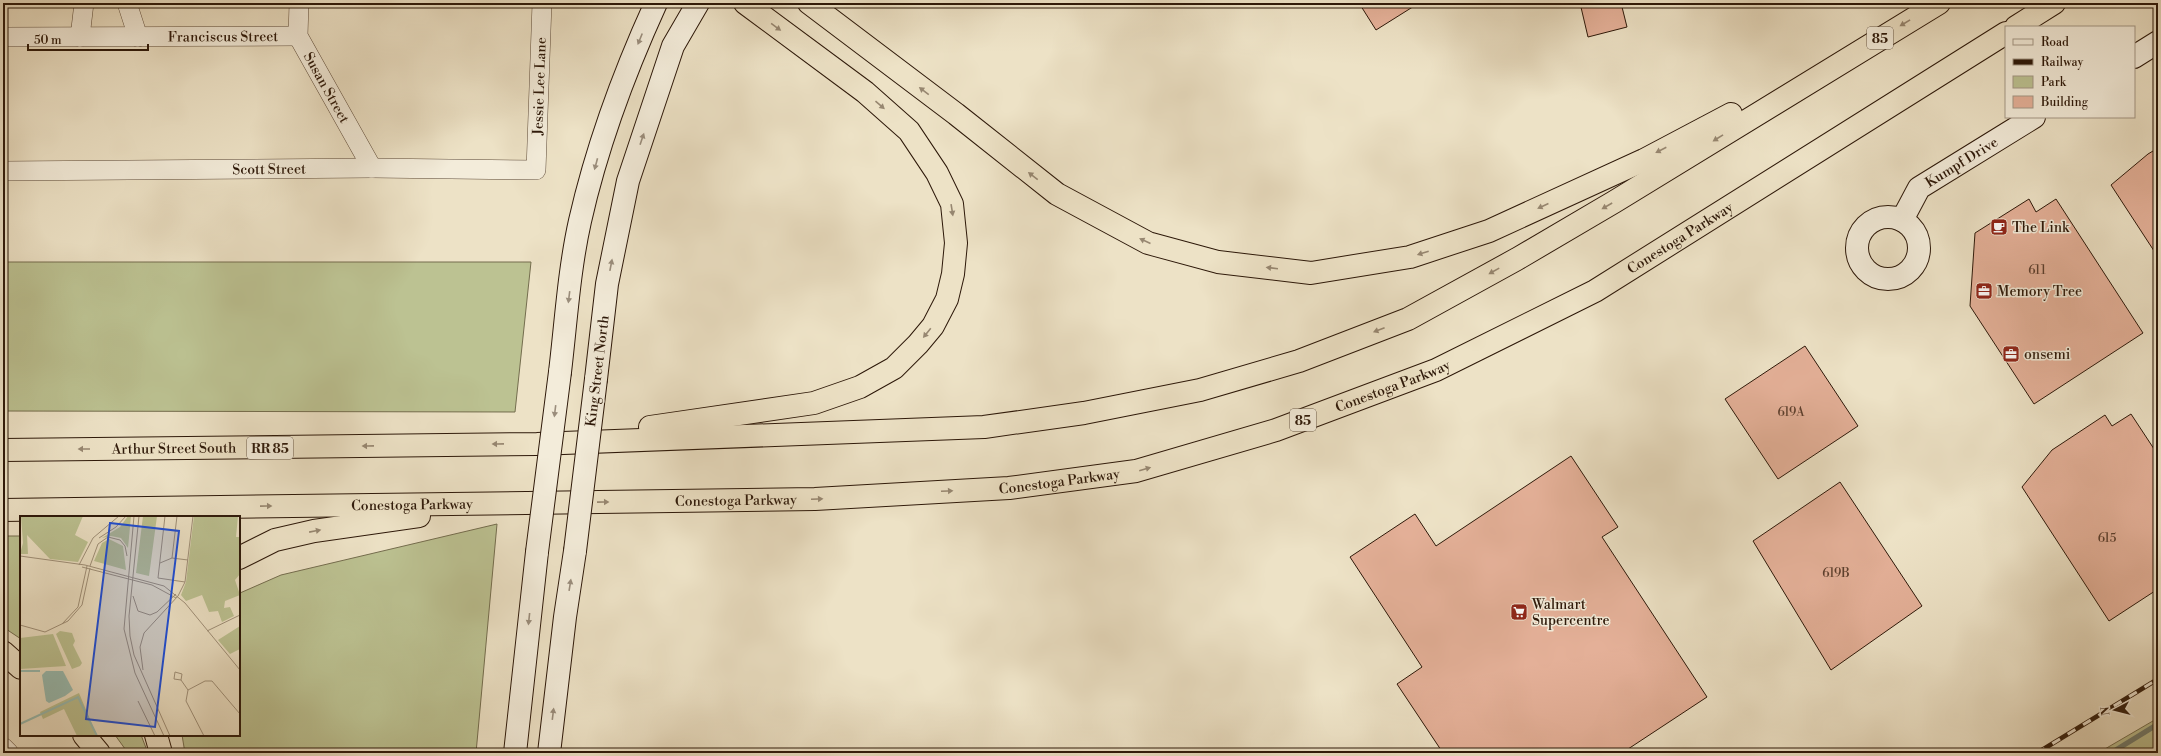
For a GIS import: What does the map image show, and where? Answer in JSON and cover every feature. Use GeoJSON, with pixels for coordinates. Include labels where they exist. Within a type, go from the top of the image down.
{"type":"FeatureCollection","features":[{"type":"Feature","properties":{"kind":"highway"},"geometry":{"type":"LineString","coordinates":[[537,444],[814,403],[860,387],[894,368],[918,344],[933,326],[947,299],[954,274],[956,244],[952,204],[936,173],[909,131],[865,92],[745,3]]}},
{"type":"Feature","properties":{"kind":"highway"},"geometry":{"type":"LineString","coordinates":[[809,3],[1064,198],[1148,243],[1218,262],[1311,273],[1410,257],[1489,231],[1644,160],[1786,86],[1822,73]]}},
{"type":"Feature","properties":{"kind":"highway","name":"85"},"geometry":{"type":"LineString","coordinates":[[537,444],[984,427],[1084,413],[1200,390],[1292,364],[1408,319],[1517,259],[1614,202],[1822,73],[1939,3]]}},
{"type":"Feature","properties":{"kind":"highway"},"geometry":{"type":"LineString","coordinates":[[2018,26],[2054,3]]}},
{"type":"Feature","properties":{"kind":"highway","name":"Conestoga Parkway"},"geometry":{"type":"LineString","coordinates":[[3,510],[815,499],[1009,488],[1136,472],[1276,430],[1436,370],[1595,291],[2005,34]]}},
{"type":"Feature","properties":{"kind":"highway","name":"Arthur Street South"},"geometry":{"type":"LineString","coordinates":[[3,450],[537,444]]}},
{"type":"Feature","properties":{"kind":"highway"},"geometry":{"type":"LineString","coordinates":[[240,558],[275,540],[314,530],[508,503]]}},
{"type":"Feature","properties":{"kind":"highway"},"geometry":{"type":"LineString","coordinates":[[3,652],[20,667]]}},
{"type":"Feature","properties":{"kind":"highway"},"geometry":{"type":"LineString","coordinates":[[85,736],[98,753]]}},
{"type":"Feature","properties":{"kind":"highway"},"geometry":{"type":"LineString","coordinates":[[156,736],[161,753]]}},
{"type":"Feature","properties":{"kind":"main road"},"geometry":{"type":"LineString","coordinates":[[515,753],[537,552],[580,221],[598,154],[621,87],[656,3]]}},
{"type":"Feature","properties":{"kind":"main road","name":"King Street North"},"geometry":{"type":"LineString","coordinates":[[549,753],[608,284],[628,180],[673,46],[698,3]]}},
{"type":"Feature","properties":{"kind":"main road"},"geometry":{"type":"LineString","coordinates":[[2135,56],[2158,42]]}},
{"type":"Feature","properties":{"kind":"main road","name":"Kumpf Drive"},"geometry":{"type":"LineString","coordinates":[[1902,220],[1919,188],[2032,118]]}},
{"type":"Feature","properties":{"kind":"street"},"geometry":{"type":"LineString","coordinates":[[80,37],[84,3]]}},
{"type":"Feature","properties":{"kind":"street"},"geometry":{"type":"LineString","coordinates":[[127,3],[138,37]]}},
{"type":"Feature","properties":{"kind":"street","name":"Susan Street"},"geometry":{"type":"LineString","coordinates":[[299,3],[298,36],[372,168]]}},
{"type":"Feature","properties":{"kind":"street","name":"Jessie Lee Lane"},"geometry":{"type":"LineString","coordinates":[[536,170],[542,3]]}},
{"type":"Feature","properties":{"kind":"street","name":"Franciscus Street"},"geometry":{"type":"LineString","coordinates":[[3,37],[298,36]]}},
{"type":"Feature","properties":{"kind":"street","name":"Scott Street"},"geometry":{"type":"LineString","coordinates":[[3,170],[372,168],[536,170]]}},
{"type":"Feature","properties":{"kind":"street"},"geometry":{"type":"LineString","coordinates":[[3,747],[9,753]]}},
{"type":"Feature","properties":{"kind":"green space"},"geometry":{"type":"Polygon","coordinates":[[[3,262],[531,262],[515,412],[3,411],[3,262]]]}},
{"type":"Feature","properties":{"kind":"green space"},"geometry":{"type":"Polygon","coordinates":[[[497,524],[476,753],[185,753],[182,736],[240,736],[240,593],[281,575],[497,524]]]}},
{"type":"Feature","properties":{"kind":"green space"},"geometry":{"type":"Polygon","coordinates":[[[3,536],[20,536],[20,638],[3,627],[3,536]]]}},
{"type":"Feature","properties":{"kind":"green space"},"geometry":{"type":"Polygon","coordinates":[[[2158,718],[2158,753],[2098,753],[2158,718]]]}},
{"type":"Feature","properties":{"kind":"green space"},"geometry":{"type":"Polygon","coordinates":[[[116,736],[141,736],[148,753],[128,753],[116,736]]]}},
{"type":"Feature","properties":{"kind":"building"},"geometry":{"type":"Polygon","coordinates":[[[1359,3],[1419,3],[1376,30],[1359,3]]]}},
{"type":"Feature","properties":{"kind":"building"},"geometry":{"type":"Polygon","coordinates":[[[1580,3],[1621,3],[1627,27],[1588,37],[1580,3]]]}},
{"type":"Feature","properties":{"kind":"building"},"geometry":{"type":"Polygon","coordinates":[[[2158,148],[2158,257],[2111,185],[2148,154],[2158,148]]]}},
{"type":"Feature","properties":{"kind":"building"},"geometry":{"type":"Polygon","coordinates":[[[2029,199],[2036,212],[2056,199],[2143,333],[2034,404],[1970,306],[1975,233],[2029,199]]]}},
{"type":"Feature","properties":{"kind":"building"},"geometry":{"type":"Polygon","coordinates":[[[1805,346],[1858,426],[1778,479],[1725,399],[1805,346]]]}},
{"type":"Feature","properties":{"kind":"building"},"geometry":{"type":"Polygon","coordinates":[[[2131,414],[2158,455],[2158,589],[2109,621],[2022,487],[2052,450],[2105,415],[2112,426],[2131,414]]]}},
{"type":"Feature","properties":{"kind":"building","name":"Walmart Supercentre"},"geometry":{"type":"Polygon","coordinates":[[[1571,456],[1618,527],[1602,537],[1707,697],[1622,753],[1443,753],[1397,684],[1422,667],[1350,557],[1415,514],[1436,546],[1571,456]]]}},
{"type":"Feature","properties":{"kind":"building"},"geometry":{"type":"Polygon","coordinates":[[[1840,482],[1922,606],[1831,670],[1753,541],[1840,482]]]}},
{"type":"Feature","properties":{"kind":"waterway"},"geometry":{"type":"LineString","coordinates":[[2111,753],[2158,724]]}},
{"type":"Feature","properties":{"kind":"railway"},"geometry":{"type":"LineString","coordinates":[[2037,753],[2158,679]]}},
{"type":"Feature","properties":{"kind":"place","name":"The Link"},"geometry":{"type":"Point","coordinates":[1999,227]}},
{"type":"Feature","properties":{"kind":"place","name":"Memory Tree"},"geometry":{"type":"Point","coordinates":[1984,291]}},
{"type":"Feature","properties":{"kind":"place","name":"onsemi"},"geometry":{"type":"Point","coordinates":[2011,354]}},
{"type":"Feature","properties":{"kind":"place","name":"Walmart Supercentre"},"geometry":{"type":"Point","coordinates":[1519,612]}}]}
